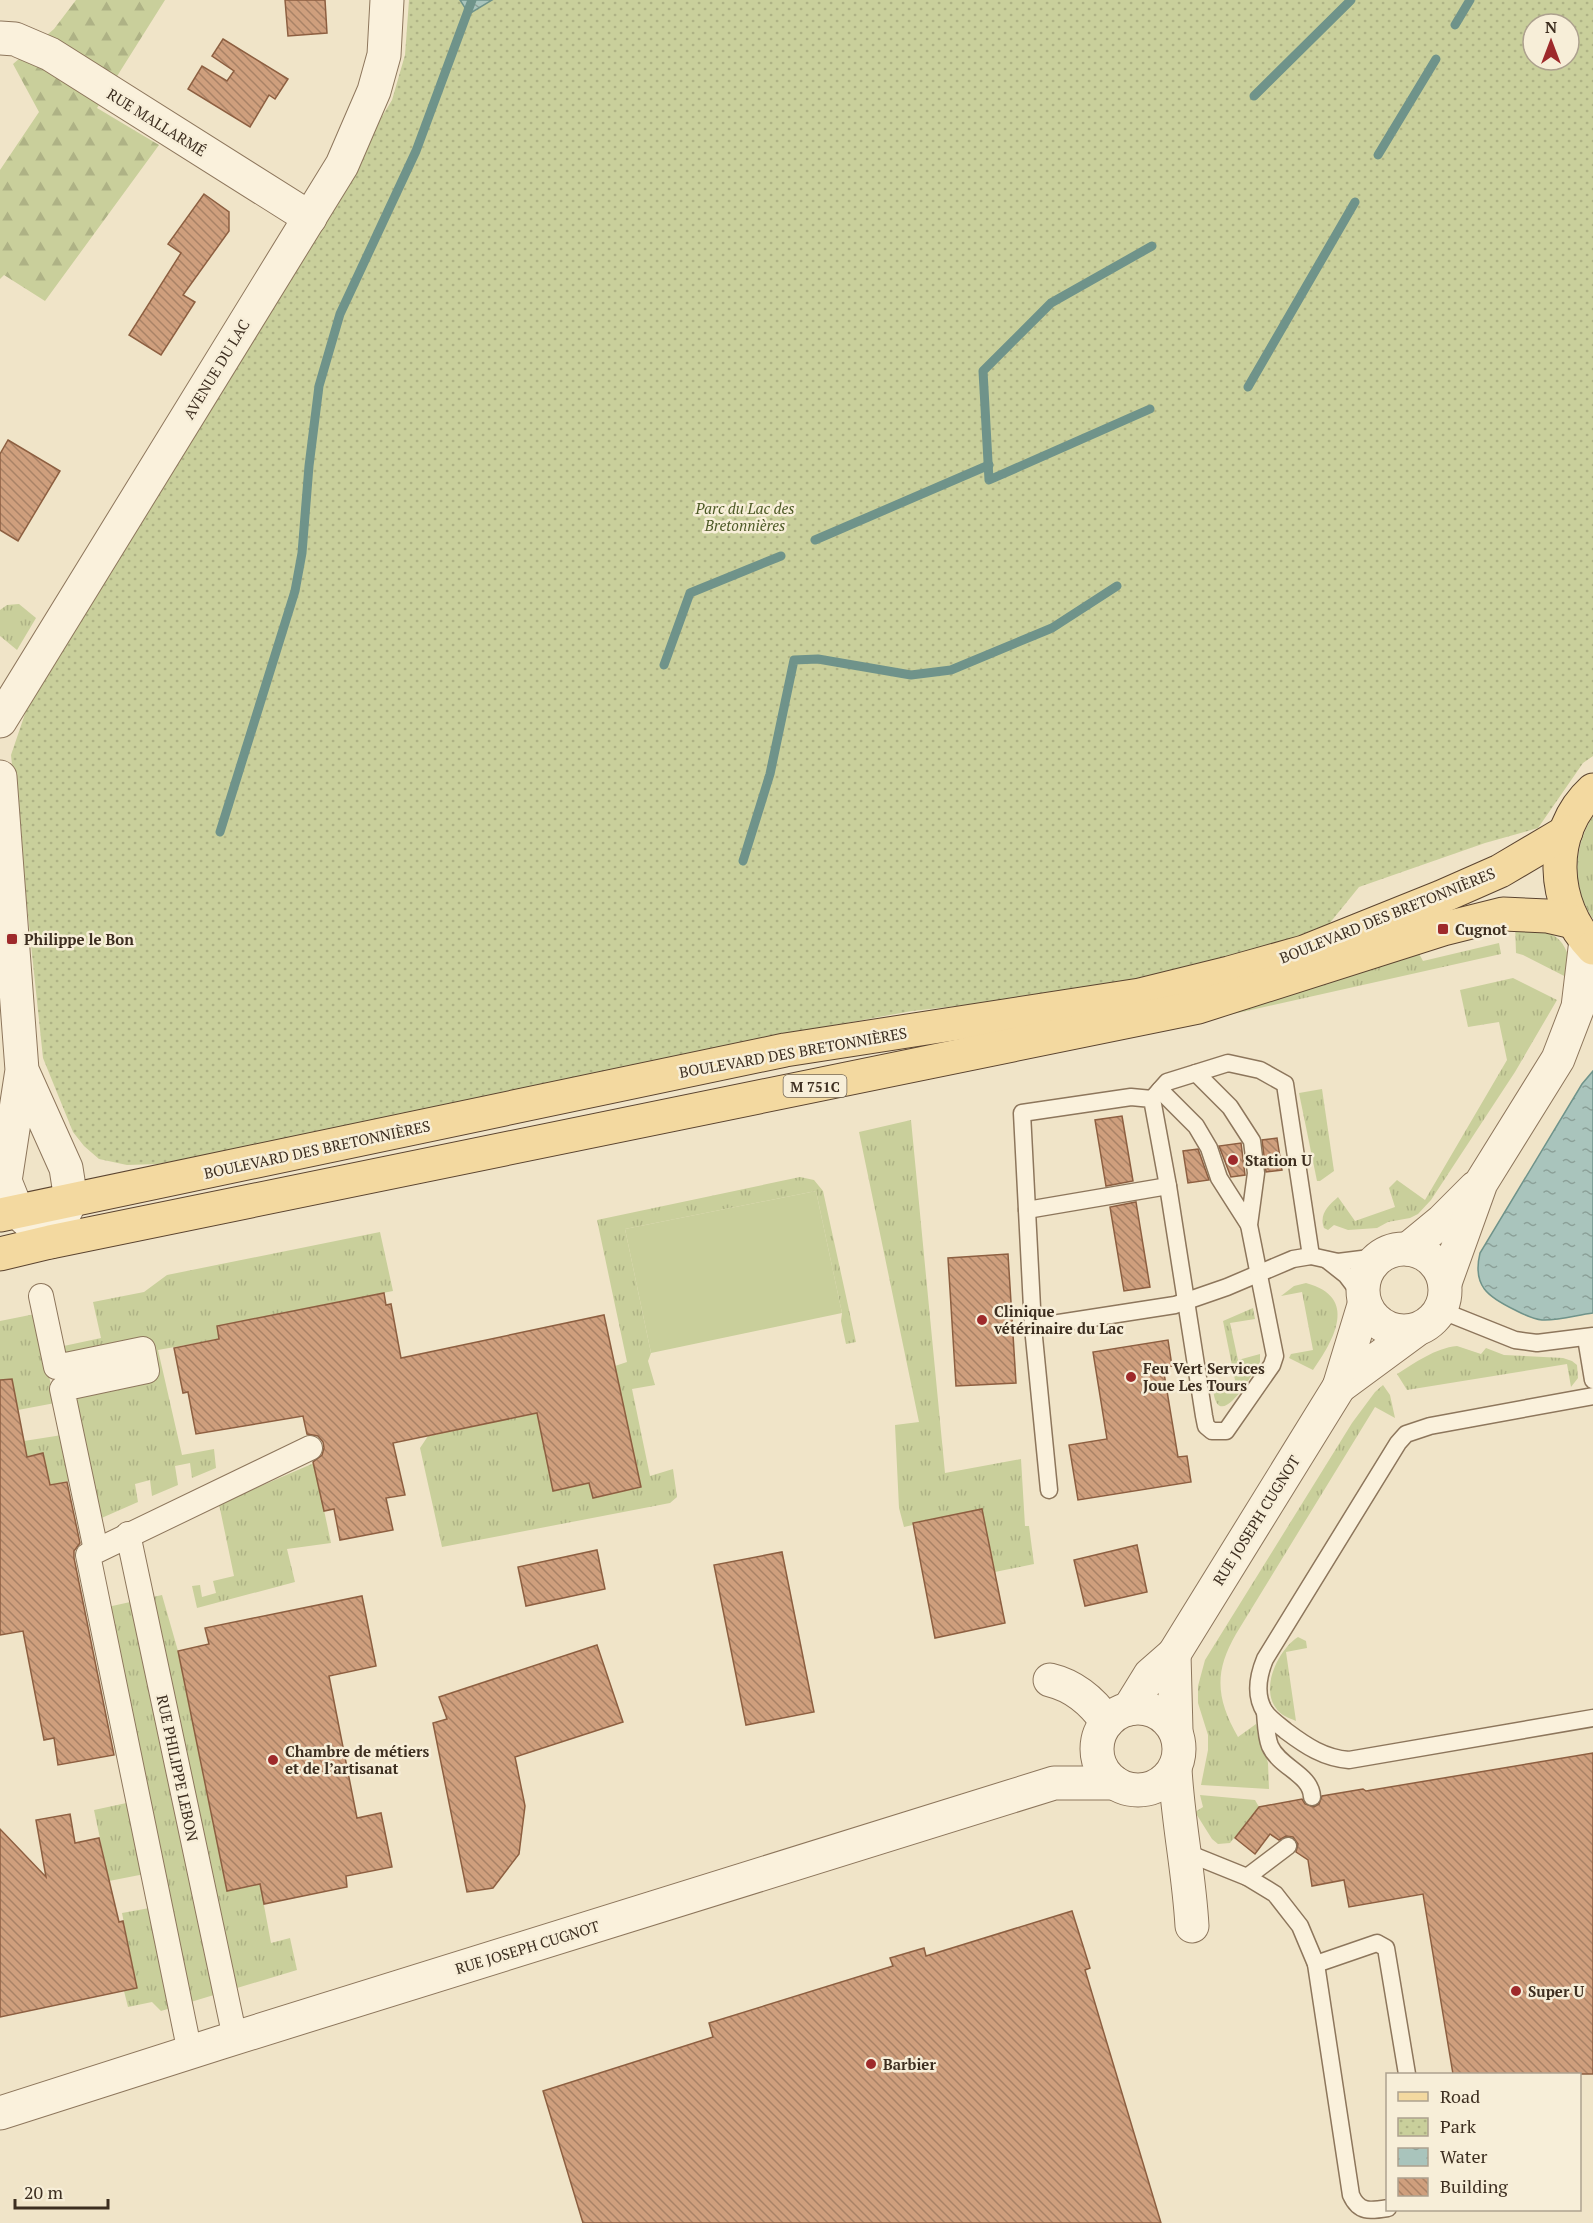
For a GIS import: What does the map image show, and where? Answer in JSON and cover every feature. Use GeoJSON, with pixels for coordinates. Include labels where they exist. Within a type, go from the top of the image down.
{"type":"FeatureCollection","features":[{"type":"Feature","properties":{"kind":"main road"},"geometry":{"type":"LineString","coordinates":[[1584,937],[1562,893],[1559,862],[1566,832],[1579,805],[1593,790]]}},
{"type":"Feature","properties":{"kind":"main road","name":"BOULEVARD DES BRETONNIÈRES"},"geometry":{"type":"LineString","coordinates":[[8,1213],[785,1050],[1140,995],[1304,952],[1500,871],[1566,832]]}},
{"type":"Feature","properties":{"kind":"main road","name":"BOULEVARD DES BRETONNIÈRES"},"geometry":{"type":"LineString","coordinates":[[0,1254],[1198,1007],[1443,929],[1503,914],[1547,916],[1584,937]]}},
{"type":"Feature","properties":{"kind":"street","name":"AVENUE DU LAC"},"geometry":{"type":"LineString","coordinates":[[0,721],[342,165],[374,91],[384,55],[387,0]]}},
{"type":"Feature","properties":{"kind":"street","name":"RUE MALLARMÉ"},"geometry":{"type":"LineString","coordinates":[[0,38],[15,39],[50,54],[310,218]]}},
{"type":"Feature","properties":{"kind":"street"},"geometry":{"type":"LineString","coordinates":[[0,777],[22,1070],[5,1181],[8,1213],[50,1242],[71,1200],[66,1168],[22,1070]]}},
{"type":"Feature","properties":{"kind":"street"},"geometry":{"type":"LineString","coordinates":[[1481,1183],[1442,1221],[1372,1264],[1364,1279],[1363,1300],[1370,1316],[1379,1324],[1390,1330],[1402,1332],[1415,1331],[1434,1320],[1481,1183],[1558,1059],[1578,1006],[1584,937]]}},
{"type":"Feature","properties":{"kind":"street"},"geometry":{"type":"LineString","coordinates":[[1558,1059],[1593,1031]]}},
{"type":"Feature","properties":{"kind":"street"},"geometry":{"type":"LineString","coordinates":[[1393,1253],[1420,1252],[1432,1260],[1440,1270],[1443,1296]]}},
{"type":"Feature","properties":{"kind":"street"},"geometry":{"type":"LineString","coordinates":[[41,1296],[57,1367],[143,1349],[147,1371],[62,1389],[96,1550]]}},
{"type":"Feature","properties":{"kind":"street","name":"RUE JOSEPH CUGNOT"},"geometry":{"type":"LineString","coordinates":[[1054,1783],[1070,1764],[1111,1725],[1150,1675],[1174,1654],[1339,1387],[1363,1300]]}},
{"type":"Feature","properties":{"kind":"street","name":"RUE JOSEPH CUGNOT"},"geometry":{"type":"LineString","coordinates":[[1339,1387],[1415,1331]]}},
{"type":"Feature","properties":{"kind":"street"},"geometry":{"type":"LineString","coordinates":[[190,2053],[87,1555],[310,1448]]}},
{"type":"Feature","properties":{"kind":"street","name":"RUE PHILIPPE LEBON"},"geometry":{"type":"LineString","coordinates":[[128,1534],[235,2038]]}},
{"type":"Feature","properties":{"kind":"street"},"geometry":{"type":"LineString","coordinates":[[1121,1786],[1142,1790],[1156,1786],[1167,1779],[1175,1769],[1180,1744],[1176,1731],[1174,1654]]}},
{"type":"Feature","properties":{"kind":"street"},"geometry":{"type":"LineString","coordinates":[[1050,1680],[1079,1693],[1097,1708],[1111,1725]]}},
{"type":"Feature","properties":{"kind":"street"},"geometry":{"type":"LineString","coordinates":[[1176,1731],[1168,1720],[1156,1711],[1143,1707],[1111,1725],[1101,1767],[1144,1803],[1183,1846]]}},
{"type":"Feature","properties":{"kind":"street"},"geometry":{"type":"LineString","coordinates":[[1175,1769],[1192,1926]]}},
{"type":"Feature","properties":{"kind":"street","name":"RUE JOSEPH CUGNOT"},"geometry":{"type":"LineString","coordinates":[[0,2113],[1054,1783],[1121,1786]]}},
{"type":"Feature","properties":{"kind":"lane"},"geometry":{"type":"LineString","coordinates":[[1156,1095],[1167,1083],[1228,1064],[1260,1070],[1285,1083],[1319,1258],[1346,1275],[1363,1300]]}},
{"type":"Feature","properties":{"kind":"lane"},"geometry":{"type":"LineString","coordinates":[[1196,1073],[1230,1107],[1252,1142],[1256,1173],[1249,1225]]}},
{"type":"Feature","properties":{"kind":"lane"},"geometry":{"type":"LineString","coordinates":[[1049,1490],[1033,1327],[1022,1113],[1156,1095],[1196,1126],[1209,1148],[1219,1178],[1249,1225],[1275,1356],[1272,1365],[1226,1431],[1221,1433],[1212,1431],[1206,1426],[1156,1095]]}},
{"type":"Feature","properties":{"kind":"lane"},"geometry":{"type":"LineString","coordinates":[[1027,1210],[1168,1186]]}},
{"type":"Feature","properties":{"kind":"lane"},"geometry":{"type":"LineString","coordinates":[[1033,1327],[1186,1302],[1293,1259],[1319,1258],[1338,1262],[1393,1253]]}},
{"type":"Feature","properties":{"kind":"lane"},"geometry":{"type":"LineString","coordinates":[[1443,1296],[1515,1340],[1537,1343],[1589,1337],[1593,1380]]}},
{"type":"Feature","properties":{"kind":"lane"},"geometry":{"type":"LineString","coordinates":[[1312,1797],[1308,1783],[1286,1767],[1269,1744],[1265,1712],[1258,1693],[1258,1675],[1265,1659],[1398,1443],[1406,1434],[1430,1426],[1593,1396]]}},
{"type":"Feature","properties":{"kind":"lane"},"geometry":{"type":"LineString","coordinates":[[1265,1712],[1308,1747],[1329,1757],[1349,1760],[1593,1718]]}},
{"type":"Feature","properties":{"kind":"lane"},"geometry":{"type":"LineString","coordinates":[[1183,1846],[1247,1877],[1275,1894],[1299,1926],[1316,1964],[1351,2195],[1360,2209],[1369,2211],[1386,2208]]}},
{"type":"Feature","properties":{"kind":"lane"},"geometry":{"type":"LineString","coordinates":[[1247,1877],[1288,1846]]}},
{"type":"Feature","properties":{"kind":"lane"},"geometry":{"type":"LineString","coordinates":[[1316,1964],[1377,1943],[1386,1948],[1407,2073]]}},
{"type":"Feature","properties":{"kind":"green space"},"geometry":{"type":"Polygon","coordinates":[[[76,0],[165,0],[97,108],[159,145],[45,301],[4,275],[0,279],[0,170],[39,112],[13,64],[54,29],[76,0]]]}},
{"type":"Feature","properties":{"kind":"green space","name":"Parc du Lac des Bretonnières"},"geometry":{"type":"Polygon","coordinates":[[[409,0],[1593,0],[1593,756],[1583,763],[1538,828],[1485,843],[1359,887],[1329,924],[1209,969],[1003,1001],[912,1011],[770,1037],[617,1071],[158,1164],[127,1165],[99,1159],[73,1132],[43,1058],[11,755],[30,699],[392,100],[405,55],[409,0]]]}},
{"type":"Feature","properties":{"kind":"green space"},"geometry":{"type":"Polygon","coordinates":[[[19,604],[36,618],[17,650],[0,636],[0,610],[7,605],[19,604]]]}},
{"type":"Feature","properties":{"kind":"green space"},"geometry":{"type":"Polygon","coordinates":[[[1593,816],[1593,919],[1581,894],[1577,867],[1581,841],[1593,816]]]}},
{"type":"Feature","properties":{"kind":"green space"},"geometry":{"type":"Polygon","coordinates":[[[1515,923],[1541,930],[1558,939],[1568,954],[1574,981],[1516,953],[1515,923]]]}},
{"type":"Feature","properties":{"kind":"green space"},"geometry":{"type":"Polygon","coordinates":[[[1499,943],[1501,954],[1224,1016],[1222,1010],[1417,950],[1423,961],[1499,943]]]}},
{"type":"Feature","properties":{"kind":"green space"},"geometry":{"type":"Polygon","coordinates":[[[1513,978],[1557,1000],[1515,1072],[1431,1200],[1418,1214],[1410,1218],[1388,1222],[1377,1228],[1348,1230],[1334,1225],[1328,1230],[1324,1228],[1324,1214],[1338,1197],[1355,1221],[1395,1207],[1389,1188],[1397,1180],[1425,1200],[1507,1060],[1499,1022],[1468,1027],[1460,990],[1513,978]]]}},
{"type":"Feature","properties":{"kind":"green space"},"geometry":{"type":"Polygon","coordinates":[[[1322,1089],[1334,1171],[1317,1181],[1299,1093],[1322,1089]]]}},
{"type":"Feature","properties":{"kind":"green space"},"geometry":{"type":"Polygon","coordinates":[[[911,1120],[945,1473],[1021,1459],[1025,1526],[1029,1526],[1034,1564],[995,1572],[982,1509],[904,1527],[899,1508],[895,1425],[919,1422],[859,1132],[911,1120]]]}},
{"type":"Feature","properties":{"kind":"green space"},"geometry":{"type":"Polygon","coordinates":[[[800,1177],[814,1180],[823,1191],[856,1342],[846,1344],[841,1321],[842,1313],[816,1191],[625,1229],[651,1353],[648,1361],[655,1385],[632,1389],[650,1476],[673,1469],[677,1497],[670,1503],[442,1547],[420,1448],[428,1436],[537,1413],[554,1491],[589,1483],[594,1498],[640,1487],[615,1366],[627,1362],[597,1220],[800,1177]]]}},
{"type":"Feature","properties":{"kind":"green space"},"geometry":{"type":"Polygon","coordinates":[[[816,1191],[842,1313],[651,1353],[625,1229],[816,1191]]]}},
{"type":"Feature","properties":{"kind":"green space"},"geometry":{"type":"Polygon","coordinates":[[[380,1232],[393,1291],[217,1326],[219,1339],[158,1350],[182,1455],[214,1449],[216,1468],[192,1478],[190,1463],[175,1466],[178,1485],[152,1496],[150,1480],[135,1484],[138,1502],[97,1520],[59,1347],[101,1338],[93,1302],[144,1292],[167,1275],[380,1232]]]}},
{"type":"Feature","properties":{"kind":"green space"},"geometry":{"type":"Polygon","coordinates":[[[1306,1283],[1322,1290],[1332,1298],[1337,1309],[1334,1333],[1313,1370],[1289,1358],[1291,1354],[1313,1350],[1302,1292],[1281,1296],[1294,1286],[1306,1283]]]}},
{"type":"Feature","properties":{"kind":"green space"},"geometry":{"type":"Polygon","coordinates":[[[1253,1308],[1255,1319],[1230,1323],[1238,1360],[1260,1354],[1260,1362],[1235,1398],[1221,1406],[1216,1402],[1213,1389],[1236,1385],[1223,1321],[1253,1308]]]}},
{"type":"Feature","properties":{"kind":"green space"},"geometry":{"type":"Polygon","coordinates":[[[35,1314],[55,1403],[18,1410],[16,1397],[0,1400],[0,1321],[35,1314]]]}},
{"type":"Feature","properties":{"kind":"green space"},"geometry":{"type":"Polygon","coordinates":[[[1457,1346],[1481,1354],[1486,1348],[1504,1355],[1563,1358],[1577,1365],[1578,1378],[1571,1387],[1567,1364],[1407,1390],[1397,1374],[1433,1353],[1457,1346]]]}},
{"type":"Feature","properties":{"kind":"green space"},"geometry":{"type":"Polygon","coordinates":[[[1383,1385],[1390,1395],[1395,1418],[1375,1407],[1236,1634],[1224,1661],[1220,1685],[1225,1710],[1238,1737],[1256,1724],[1268,1763],[1269,1789],[1201,1785],[1208,1750],[1208,1735],[1198,1703],[1198,1686],[1205,1660],[1352,1423],[1383,1385]]]}},
{"type":"Feature","properties":{"kind":"green space"},"geometry":{"type":"Polygon","coordinates":[[[62,1435],[69,1481],[50,1485],[43,1454],[15,1459],[13,1451],[26,1449],[24,1441],[62,1435]]]}},
{"type":"Feature","properties":{"kind":"green space"},"geometry":{"type":"Polygon","coordinates":[[[314,1463],[331,1543],[287,1549],[295,1582],[197,1608],[192,1586],[200,1585],[202,1597],[216,1593],[213,1581],[234,1576],[219,1504],[314,1463]]]}},
{"type":"Feature","properties":{"kind":"green space"},"geometry":{"type":"Polygon","coordinates":[[[162,1595],[178,1651],[227,1890],[260,1884],[271,1943],[290,1938],[297,1970],[161,2011],[152,2002],[128,2007],[124,1991],[137,1988],[122,1913],[166,1905],[160,1871],[109,1881],[94,1810],[145,1799],[103,1608],[162,1595]]]}},
{"type":"Feature","properties":{"kind":"green space"},"geometry":{"type":"Polygon","coordinates":[[[1298,1637],[1306,1641],[1307,1648],[1286,1652],[1296,1721],[1278,1710],[1270,1690],[1278,1659],[1298,1637]]]}},
{"type":"Feature","properties":{"kind":"green space"},"geometry":{"type":"Polygon","coordinates":[[[1200,1795],[1255,1800],[1259,1807],[1230,1843],[1218,1844],[1212,1839],[1195,1812],[1203,1807],[1200,1795]]]}},
{"type":"Feature","properties":{"kind":"water"},"geometry":{"type":"Polygon","coordinates":[[[460,0],[492,0],[469,14],[460,0]]]}},
{"type":"Feature","properties":{"kind":"water"},"geometry":{"type":"Polygon","coordinates":[[[1593,1071],[1593,1313],[1554,1320],[1538,1319],[1505,1305],[1484,1289],[1478,1274],[1480,1253],[1582,1084],[1593,1071]]]}},
{"type":"Feature","properties":{"kind":"building"},"geometry":{"type":"Polygon","coordinates":[[[285,0],[325,0],[327,33],[288,36],[285,0]]]}},
{"type":"Feature","properties":{"kind":"building"},"geometry":{"type":"Polygon","coordinates":[[[223,39],[288,79],[275,99],[269,95],[250,127],[188,89],[202,66],[227,81],[234,71],[212,56],[223,39]]]}},
{"type":"Feature","properties":{"kind":"building"},"geometry":{"type":"Polygon","coordinates":[[[204,194],[229,212],[229,231],[183,295],[195,302],[161,355],[129,335],[181,253],[168,244],[204,194]]]}},
{"type":"Feature","properties":{"kind":"building"},"geometry":{"type":"Polygon","coordinates":[[[8,440],[60,471],[18,541],[0,530],[0,454],[8,440]]]}},
{"type":"Feature","properties":{"kind":"building"},"geometry":{"type":"Polygon","coordinates":[[[1122,1116],[1133,1181],[1106,1186],[1095,1120],[1122,1116]]]}},
{"type":"Feature","properties":{"kind":"building"},"geometry":{"type":"Polygon","coordinates":[[[1277,1138],[1282,1170],[1266,1172],[1262,1140],[1277,1138]]]}},
{"type":"Feature","properties":{"kind":"building"},"geometry":{"type":"Polygon","coordinates":[[[1241,1143],[1245,1175],[1231,1177],[1219,1146],[1241,1143]]]}},
{"type":"Feature","properties":{"kind":"building"},"geometry":{"type":"Polygon","coordinates":[[[1198,1149],[1209,1180],[1188,1183],[1183,1151],[1198,1149]]]}},
{"type":"Feature","properties":{"kind":"building"},"geometry":{"type":"Polygon","coordinates":[[[1136,1202],[1150,1287],[1124,1291],[1110,1207],[1136,1202]]]}},
{"type":"Feature","properties":{"kind":"building","name":"Clinique vétérinaire du Lac"},"geometry":{"type":"Polygon","coordinates":[[[1008,1254],[1016,1383],[956,1386],[948,1258],[1008,1254]]]}},
{"type":"Feature","properties":{"kind":"building"},"geometry":{"type":"Polygon","coordinates":[[[384,1293],[386,1305],[391,1304],[401,1358],[604,1315],[641,1487],[593,1498],[589,1483],[553,1491],[537,1413],[393,1443],[405,1495],[386,1498],[393,1530],[340,1540],[334,1509],[324,1511],[313,1462],[322,1455],[323,1442],[318,1436],[307,1434],[303,1416],[196,1434],[188,1392],[183,1393],[174,1348],[219,1339],[217,1326],[384,1293]]]}},
{"type":"Feature","properties":{"kind":"building"},"geometry":{"type":"Polygon","coordinates":[[[1168,1340],[1172,1366],[1163,1367],[1178,1457],[1187,1456],[1191,1482],[1078,1500],[1069,1445],[1107,1439],[1093,1352],[1168,1340]]]}},
{"type":"Feature","properties":{"kind":"building"},"geometry":{"type":"Polygon","coordinates":[[[12,1379],[27,1457],[43,1453],[50,1485],[67,1482],[80,1543],[74,1551],[74,1558],[114,1755],[58,1765],[54,1738],[44,1740],[23,1631],[0,1635],[0,1380],[12,1379]]]}},
{"type":"Feature","properties":{"kind":"building"},"geometry":{"type":"Polygon","coordinates":[[[982,1509],[1005,1623],[935,1638],[913,1523],[982,1509]]]}},
{"type":"Feature","properties":{"kind":"building"},"geometry":{"type":"Polygon","coordinates":[[[1137,1545],[1147,1592],[1085,1606],[1074,1560],[1137,1545]]]}},
{"type":"Feature","properties":{"kind":"building"},"geometry":{"type":"Polygon","coordinates":[[[597,1550],[605,1589],[526,1606],[518,1567],[597,1550]]]}},
{"type":"Feature","properties":{"kind":"building"},"geometry":{"type":"Polygon","coordinates":[[[782,1552],[814,1712],[746,1725],[714,1565],[782,1552]]]}},
{"type":"Feature","properties":{"kind":"building","name":"Chambre de métiers et de l’artisanat"},"geometry":{"type":"Polygon","coordinates":[[[362,1596],[376,1666],[329,1676],[357,1818],[381,1813],[392,1867],[346,1876],[347,1887],[264,1904],[260,1884],[227,1891],[178,1651],[209,1644],[205,1628],[362,1596]]]}},
{"type":"Feature","properties":{"kind":"building"},"geometry":{"type":"Polygon","coordinates":[[[597,1645],[623,1722],[515,1757],[525,1806],[519,1854],[493,1888],[467,1892],[433,1723],[447,1719],[439,1697],[597,1645]]]}},
{"type":"Feature","properties":{"kind":"building","name":"Super U"},"geometry":{"type":"Polygon","coordinates":[[[1593,1753],[1593,2074],[1453,2073],[1423,1894],[1349,1907],[1344,1880],[1312,1886],[1308,1860],[1296,1852],[1298,1844],[1293,1837],[1286,1836],[1279,1840],[1270,1834],[1255,1854],[1235,1838],[1259,1807],[1302,1799],[1305,1804],[1314,1807],[1319,1804],[1322,1796],[1363,1789],[1366,1791],[1593,1753]]]}},
{"type":"Feature","properties":{"kind":"building"},"geometry":{"type":"Polygon","coordinates":[[[70,1814],[75,1843],[99,1838],[119,1922],[123,1921],[137,1988],[0,2017],[0,1829],[46,1877],[36,1820],[70,1814]]]}},
{"type":"Feature","properties":{"kind":"building","name":"Barbier"},"geometry":{"type":"Polygon","coordinates":[[[1072,1911],[1090,1968],[1085,1970],[1161,2223],[583,2223],[543,2091],[713,2037],[709,2023],[893,1966],[890,1958],[924,1948],[926,1956],[1072,1911]]]}},
{"type":"Feature","properties":{"kind":"waterway"},"geometry":{"type":"LineString","coordinates":[[220,832],[295,591],[302,553],[309,466],[319,386],[340,314],[416,151],[472,0]]}},
{"type":"Feature","properties":{"kind":"waterway"},"geometry":{"type":"LineString","coordinates":[[1254,96],[1351,0]]}},
{"type":"Feature","properties":{"kind":"waterway"},"geometry":{"type":"LineString","coordinates":[[1455,25],[1470,0]]}},
{"type":"Feature","properties":{"kind":"waterway"},"geometry":{"type":"LineString","coordinates":[[1378,155],[1436,59]]}},
{"type":"Feature","properties":{"kind":"waterway"},"geometry":{"type":"LineString","coordinates":[[1248,387],[1355,202]]}},
{"type":"Feature","properties":{"kind":"waterway"},"geometry":{"type":"LineString","coordinates":[[1150,409],[989,480],[983,371],[1051,303],[1152,246]]}},
{"type":"Feature","properties":{"kind":"waterway"},"geometry":{"type":"LineString","coordinates":[[815,540],[989,465]]}},
{"type":"Feature","properties":{"kind":"waterway"},"geometry":{"type":"LineString","coordinates":[[664,665],[690,593],[781,556]]}},
{"type":"Feature","properties":{"kind":"waterway"},"geometry":{"type":"LineString","coordinates":[[743,861],[770,774],[794,660],[818,659],[911,675],[951,670],[1052,628],[1117,586]]}},
{"type":"Feature","properties":{"kind":"place","name":"Cugnot"},"geometry":{"type":"Point","coordinates":[1443,929]}},
{"type":"Feature","properties":{"kind":"place","name":"Philippe le Bon"},"geometry":{"type":"Point","coordinates":[12,939]}},
{"type":"Feature","properties":{"kind":"place","name":"Station U"},"geometry":{"type":"Point","coordinates":[1233,1160]}},
{"type":"Feature","properties":{"kind":"place","name":"Clinique vétérinaire du Lac"},"geometry":{"type":"Point","coordinates":[982,1320]}},
{"type":"Feature","properties":{"kind":"place","name":"Feu Vert Services Joue Les Tours"},"geometry":{"type":"Point","coordinates":[1131,1377]}},
{"type":"Feature","properties":{"kind":"place","name":"Chambre de métiers et de l’artisanat"},"geometry":{"type":"Point","coordinates":[273,1760]}},
{"type":"Feature","properties":{"kind":"place","name":"Super U"},"geometry":{"type":"Point","coordinates":[1516,1991]}},
{"type":"Feature","properties":{"kind":"place","name":"Barbier"},"geometry":{"type":"Point","coordinates":[871,2064]}}]}
